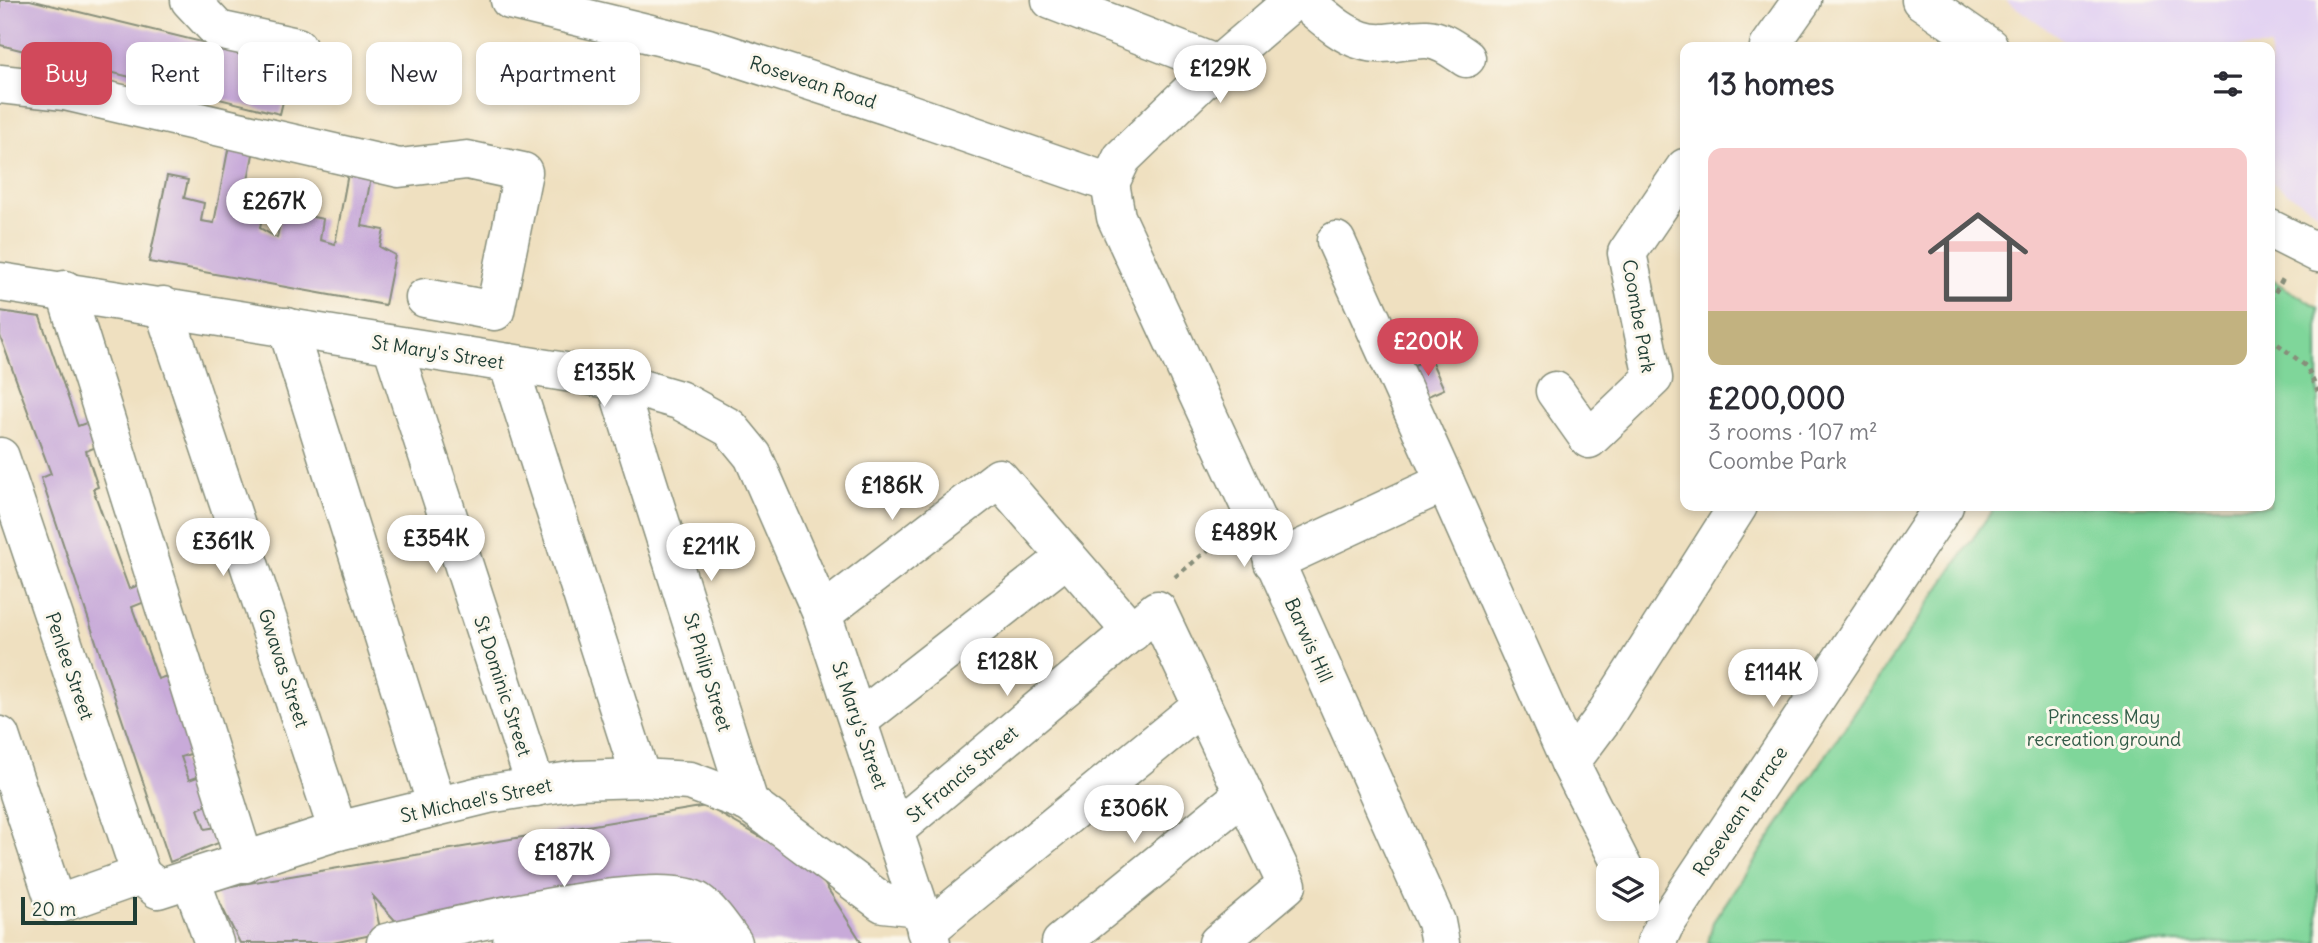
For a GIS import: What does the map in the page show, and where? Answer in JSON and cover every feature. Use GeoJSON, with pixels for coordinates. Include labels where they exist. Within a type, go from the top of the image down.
{"type":"FeatureCollection","features":[{"type":"Feature","properties":{"kind":"street"},"geometry":{"type":"LineString","coordinates":[[190,0],[218,30],[274,42]]}},
{"type":"Feature","properties":{"kind":"street","name":"Rosevean Road"},"geometry":{"type":"LineString","coordinates":[[510,0],[708,48],[888,106],[1110,183]]}},
{"type":"Feature","properties":{"kind":"street"},"geometry":{"type":"LineString","coordinates":[[1051,0],[1218,65]]}},
{"type":"Feature","properties":{"kind":"street"},"geometry":{"type":"LineString","coordinates":[[1110,183],[1122,158],[1218,65],[1294,0]]}},
{"type":"Feature","properties":{"kind":"street"},"geometry":{"type":"LineString","coordinates":[[1303,0],[1336,26],[1363,41],[1390,43],[1426,39],[1442,43],[1466,58]]}},
{"type":"Feature","properties":{"kind":"street"},"geometry":{"type":"LineString","coordinates":[[1773,42],[1802,0]]}},
{"type":"Feature","properties":{"kind":"street"},"geometry":{"type":"LineString","coordinates":[[1933,4],[1982,42]]}},
{"type":"Feature","properties":{"kind":"street"},"geometry":{"type":"LineString","coordinates":[[0,83],[65,91],[399,168],[467,160],[523,172],[495,311],[425,298]]}},
{"type":"Feature","properties":{"kind":"street","name":"Coombe Park"},"geometry":{"type":"LineString","coordinates":[[1555,391],[1589,439],[1653,378],[1627,253],[1680,175]]}},
{"type":"Feature","properties":{"kind":"street","name":"Barwis Hill"},"geometry":{"type":"LineString","coordinates":[[1110,183],[1116,217],[1253,513],[1436,922],[1440,943]]}},
{"type":"Feature","properties":{"kind":"street"},"geometry":{"type":"LineString","coordinates":[[2275,232],[2318,253]]}},
{"type":"Feature","properties":{"kind":"street"},"geometry":{"type":"LineString","coordinates":[[1336,242],[1570,763],[1618,858]]}},
{"type":"Feature","properties":{"kind":"street","name":"St Mary's Street"},"geometry":{"type":"LineString","coordinates":[[0,282],[65,290],[616,382],[679,400],[730,428],[753,456],[822,614],[925,927]]}},
{"type":"Feature","properties":{"kind":"street"},"geometry":{"type":"LineString","coordinates":[[65,290],[245,863]]}},
{"type":"Feature","properties":{"kind":"street","name":"Gwavas Street"},"geometry":{"type":"LineString","coordinates":[[163,306],[338,831]]}},
{"type":"Feature","properties":{"kind":"street"},"geometry":{"type":"LineString","coordinates":[[287,327],[437,806]]}},
{"type":"Feature","properties":{"kind":"street","name":"St Dominic Street"},"geometry":{"type":"LineString","coordinates":[[392,345],[536,787]]}},
{"type":"Feature","properties":{"kind":"street"},"geometry":{"type":"LineString","coordinates":[[508,363],[641,778]]}},
{"type":"Feature","properties":{"kind":"street","name":"St Philip Street"},"geometry":{"type":"LineString","coordinates":[[616,382],[749,803]]}},
{"type":"Feature","properties":{"kind":"street","name":"Penlee Street"},"geometry":{"type":"LineString","coordinates":[[0,457],[141,875]]}},
{"type":"Feature","properties":{"kind":"street"},"geometry":{"type":"LineString","coordinates":[[822,614],[999,478],[1067,557],[1145,621],[1202,705],[1287,885],[1218,943]]}},
{"type":"Feature","properties":{"kind":"street"},"geometry":{"type":"LineString","coordinates":[[1273,562],[1445,482]]}},
{"type":"Feature","properties":{"kind":"street"},"geometry":{"type":"LineString","coordinates":[[1570,763],[1602,720],[1735,511]]}},
{"type":"Feature","properties":{"kind":"street","name":"Rosevean Terrace"},"geometry":{"type":"LineString","coordinates":[[1656,925],[1941,511]]}},
{"type":"Feature","properties":{"kind":"street"},"geometry":{"type":"LineString","coordinates":[[859,720],[1067,557]]}},
{"type":"Feature","properties":{"kind":"street","name":"St Francis Street"},"geometry":{"type":"LineString","coordinates":[[895,830],[1145,621]]}},
{"type":"Feature","properties":{"kind":"street"},"geometry":{"type":"LineString","coordinates":[[925,927],[1202,705]]}},
{"type":"Feature","properties":{"kind":"street"},"geometry":{"type":"LineString","coordinates":[[0,736],[56,905],[141,875]]}},
{"type":"Feature","properties":{"kind":"street","name":"St Michael's Street"},"geometry":{"type":"LineString","coordinates":[[141,875],[158,889],[338,831],[488,794],[577,780],[641,778],[690,781],[749,803],[883,903],[925,927]]}},
{"type":"Feature","properties":{"kind":"street"},"geometry":{"type":"LineString","coordinates":[[1061,943],[1244,794]]}},
{"type":"Feature","properties":{"kind":"street"},"geometry":{"type":"LineString","coordinates":[[191,880],[214,943]]}},
{"type":"Feature","properties":{"kind":"street"},"geometry":{"type":"LineString","coordinates":[[386,943],[485,918],[652,893],[697,901],[730,939]]}},
{"type":"Feature","properties":{"kind":"street"},"geometry":{"type":"LineString","coordinates":[[512,943],[643,921],[691,925],[730,939]]}},
{"type":"Feature","properties":{"kind":"path"},"geometry":{"type":"LineString","coordinates":[[2275,342],[2307,367],[2318,392]]}},
{"type":"Feature","properties":{"kind":"path"},"geometry":{"type":"LineString","coordinates":[[1145,621],[1161,588],[1253,513]]}},
{"type":"Feature","properties":{"kind":"shaded area"},"geometry":{"type":"Polygon","coordinates":[[[2005,0],[2318,0],[2318,213],[2275,184],[2275,42],[2067,42],[2005,0]]]}},
{"type":"Feature","properties":{"kind":"green space","name":"Princess May recreation ground"},"geometry":{"type":"Polygon","coordinates":[[[2275,282],[2318,307],[2318,943],[1708,943],[1713,922],[1992,511],[2275,511],[2275,282]]]}},
{"type":"Feature","properties":{"kind":"building"},"geometry":{"type":"Polygon","coordinates":[[[0,0],[30,0],[202,42],[126,42],[126,76],[112,73],[112,42],[21,42],[21,50],[0,45],[0,0]]]}},
{"type":"Feature","properties":{"kind":"building"},"geometry":{"type":"Polygon","coordinates":[[[224,47],[238,51],[238,104],[224,100],[224,47]]]}},
{"type":"Feature","properties":{"kind":"building"},"geometry":{"type":"Polygon","coordinates":[[[243,105],[282,105],[280,114],[243,105]]]}},
{"type":"Feature","properties":{"kind":"building"},"geometry":{"type":"Polygon","coordinates":[[[230,140],[255,144],[244,201],[263,213],[260,228],[277,238],[285,196],[306,200],[303,215],[323,219],[320,240],[335,244],[349,168],[372,172],[362,226],[384,230],[380,247],[395,255],[385,305],[149,262],[167,176],[188,180],[184,198],[204,203],[201,221],[214,223],[230,140]]]}},
{"type":"Feature","properties":{"kind":"building"},"geometry":{"type":"Polygon","coordinates":[[[0,311],[40,317],[78,426],[97,419],[106,443],[86,451],[98,487],[93,489],[129,589],[149,581],[155,598],[132,607],[158,679],[170,675],[196,752],[181,757],[189,780],[203,775],[212,803],[198,809],[205,829],[217,827],[221,842],[170,862],[41,478],[51,474],[0,336],[0,311]]]}},
{"type":"Feature","properties":{"kind":"building"},"geometry":{"type":"Polygon","coordinates":[[[1430,358],[1444,389],[1426,397],[1412,366],[1430,358]]]}},
{"type":"Feature","properties":{"kind":"building"},"geometry":{"type":"Polygon","coordinates":[[[706,806],[814,867],[862,943],[749,943],[401,927],[373,896],[381,933],[333,943],[240,943],[213,889],[706,806]]]}}]}
